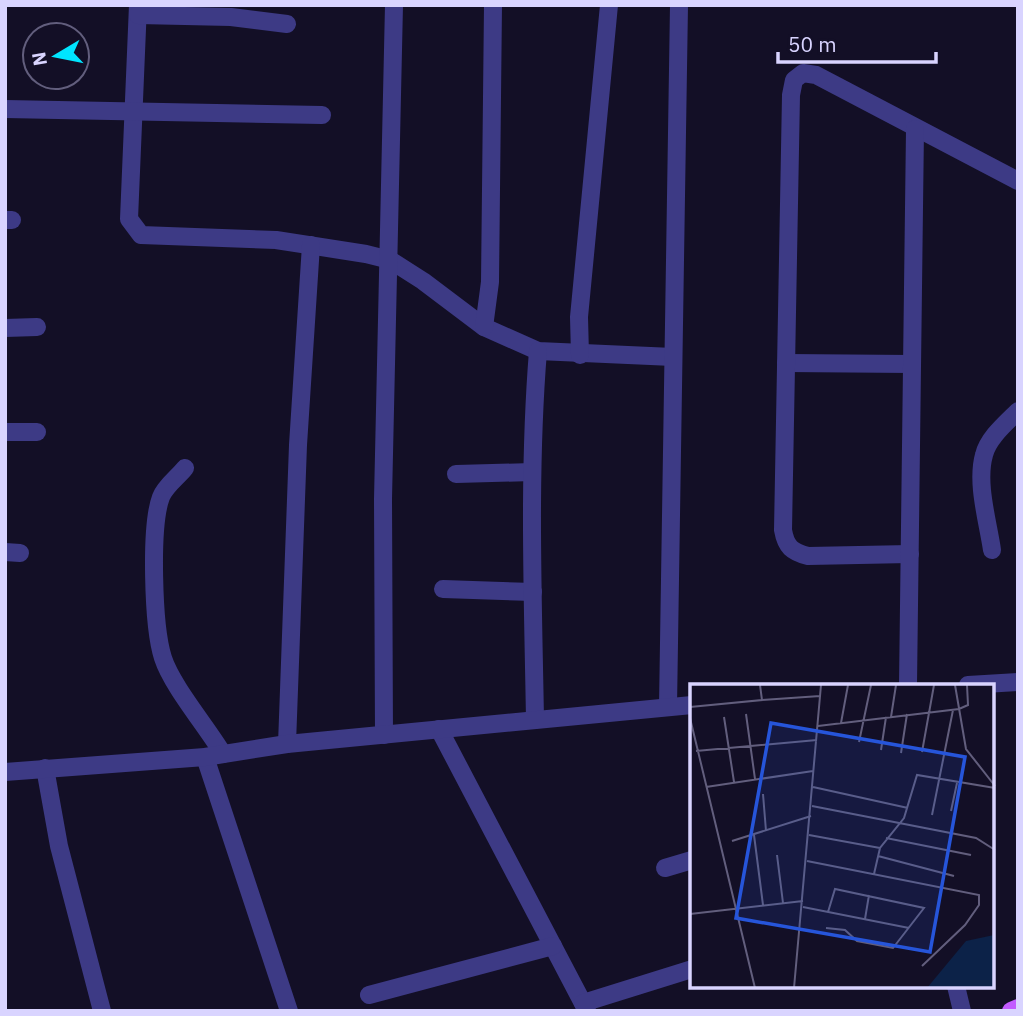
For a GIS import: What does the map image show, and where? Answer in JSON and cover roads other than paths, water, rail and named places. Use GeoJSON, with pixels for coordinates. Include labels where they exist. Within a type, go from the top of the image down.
{"type":"FeatureCollection","features":[{"type":"Feature","properties":{"kind":"main road"},"geometry":{"type":"LineString","coordinates":[[1011,1011],[1018,1008]]}},
{"type":"Feature","properties":{"kind":"street"},"geometry":{"type":"LineString","coordinates":[[384,735],[383,499],[394,5]]}},
{"type":"Feature","properties":{"kind":"street"},"geometry":{"type":"LineString","coordinates":[[484,327],[490,282],[493,5]]}},
{"type":"Feature","properties":{"kind":"street"},"geometry":{"type":"LineString","coordinates":[[580,355],[579,317],[608,5]]}},
{"type":"Feature","properties":{"kind":"street"},"geometry":{"type":"LineString","coordinates":[[668,707],[678,5]]}},
{"type":"Feature","properties":{"kind":"street"},"geometry":{"type":"LineString","coordinates":[[287,23],[138,10],[129,219],[141,235],[276,240],[390,260],[484,327],[538,351],[580,355],[673,357]]}},
{"type":"Feature","properties":{"kind":"street"},"geometry":{"type":"LineString","coordinates":[[910,554],[808,556],[795,553],[785,544],[791,94],[794,80],[803,73],[816,75],[1018,181]]}},
{"type":"Feature","properties":{"kind":"street"},"geometry":{"type":"LineString","coordinates":[[5,109],[322,116]]}},
{"type":"Feature","properties":{"kind":"street"},"geometry":{"type":"LineString","coordinates":[[908,684],[915,129]]}},
{"type":"Feature","properties":{"kind":"street"},"geometry":{"type":"LineString","coordinates":[[287,744],[298,445],[311,245]]}},
{"type":"Feature","properties":{"kind":"street"},"geometry":{"type":"LineString","coordinates":[[5,328],[37,327]]}},
{"type":"Feature","properties":{"kind":"street"},"geometry":{"type":"LineString","coordinates":[[535,720],[532,472],[538,351]]}},
{"type":"Feature","properties":{"kind":"street"},"geometry":{"type":"LineString","coordinates":[[786,363],[912,363]]}},
{"type":"Feature","properties":{"kind":"street"},"geometry":{"type":"LineString","coordinates":[[992,550],[982,477],[984,455],[992,438],[1018,411]]}},
{"type":"Feature","properties":{"kind":"street"},"geometry":{"type":"LineString","coordinates":[[5,432],[37,432]]}},
{"type":"Feature","properties":{"kind":"street"},"geometry":{"type":"LineString","coordinates":[[185,468],[162,493],[157,509],[155,556],[159,635],[169,672],[223,754]]}},
{"type":"Feature","properties":{"kind":"street"},"geometry":{"type":"LineString","coordinates":[[456,474],[532,472]]}},
{"type":"Feature","properties":{"kind":"street"},"geometry":{"type":"LineString","coordinates":[[443,589],[533,592]]}},
{"type":"Feature","properties":{"kind":"street"},"geometry":{"type":"LineString","coordinates":[[985,684],[1018,682]]}},
{"type":"Feature","properties":{"kind":"street"},"geometry":{"type":"LineString","coordinates":[[5,772],[205,757],[287,744],[690,705]]}},
{"type":"Feature","properties":{"kind":"street"},"geometry":{"type":"LineString","coordinates":[[439,729],[585,1007],[690,970]]}},
{"type":"Feature","properties":{"kind":"street"},"geometry":{"type":"LineString","coordinates":[[205,757],[289,1011]]}},
{"type":"Feature","properties":{"kind":"street"},"geometry":{"type":"LineString","coordinates":[[45,768],[59,846],[102,1011]]}},
{"type":"Feature","properties":{"kind":"street"},"geometry":{"type":"LineString","coordinates":[[665,868],[690,861]]}},
{"type":"Feature","properties":{"kind":"street"},"geometry":{"type":"LineString","coordinates":[[369,995],[553,946]]}},
{"type":"Feature","properties":{"kind":"street"},"geometry":{"type":"LineString","coordinates":[[956,988],[962,1011]]}}]}
